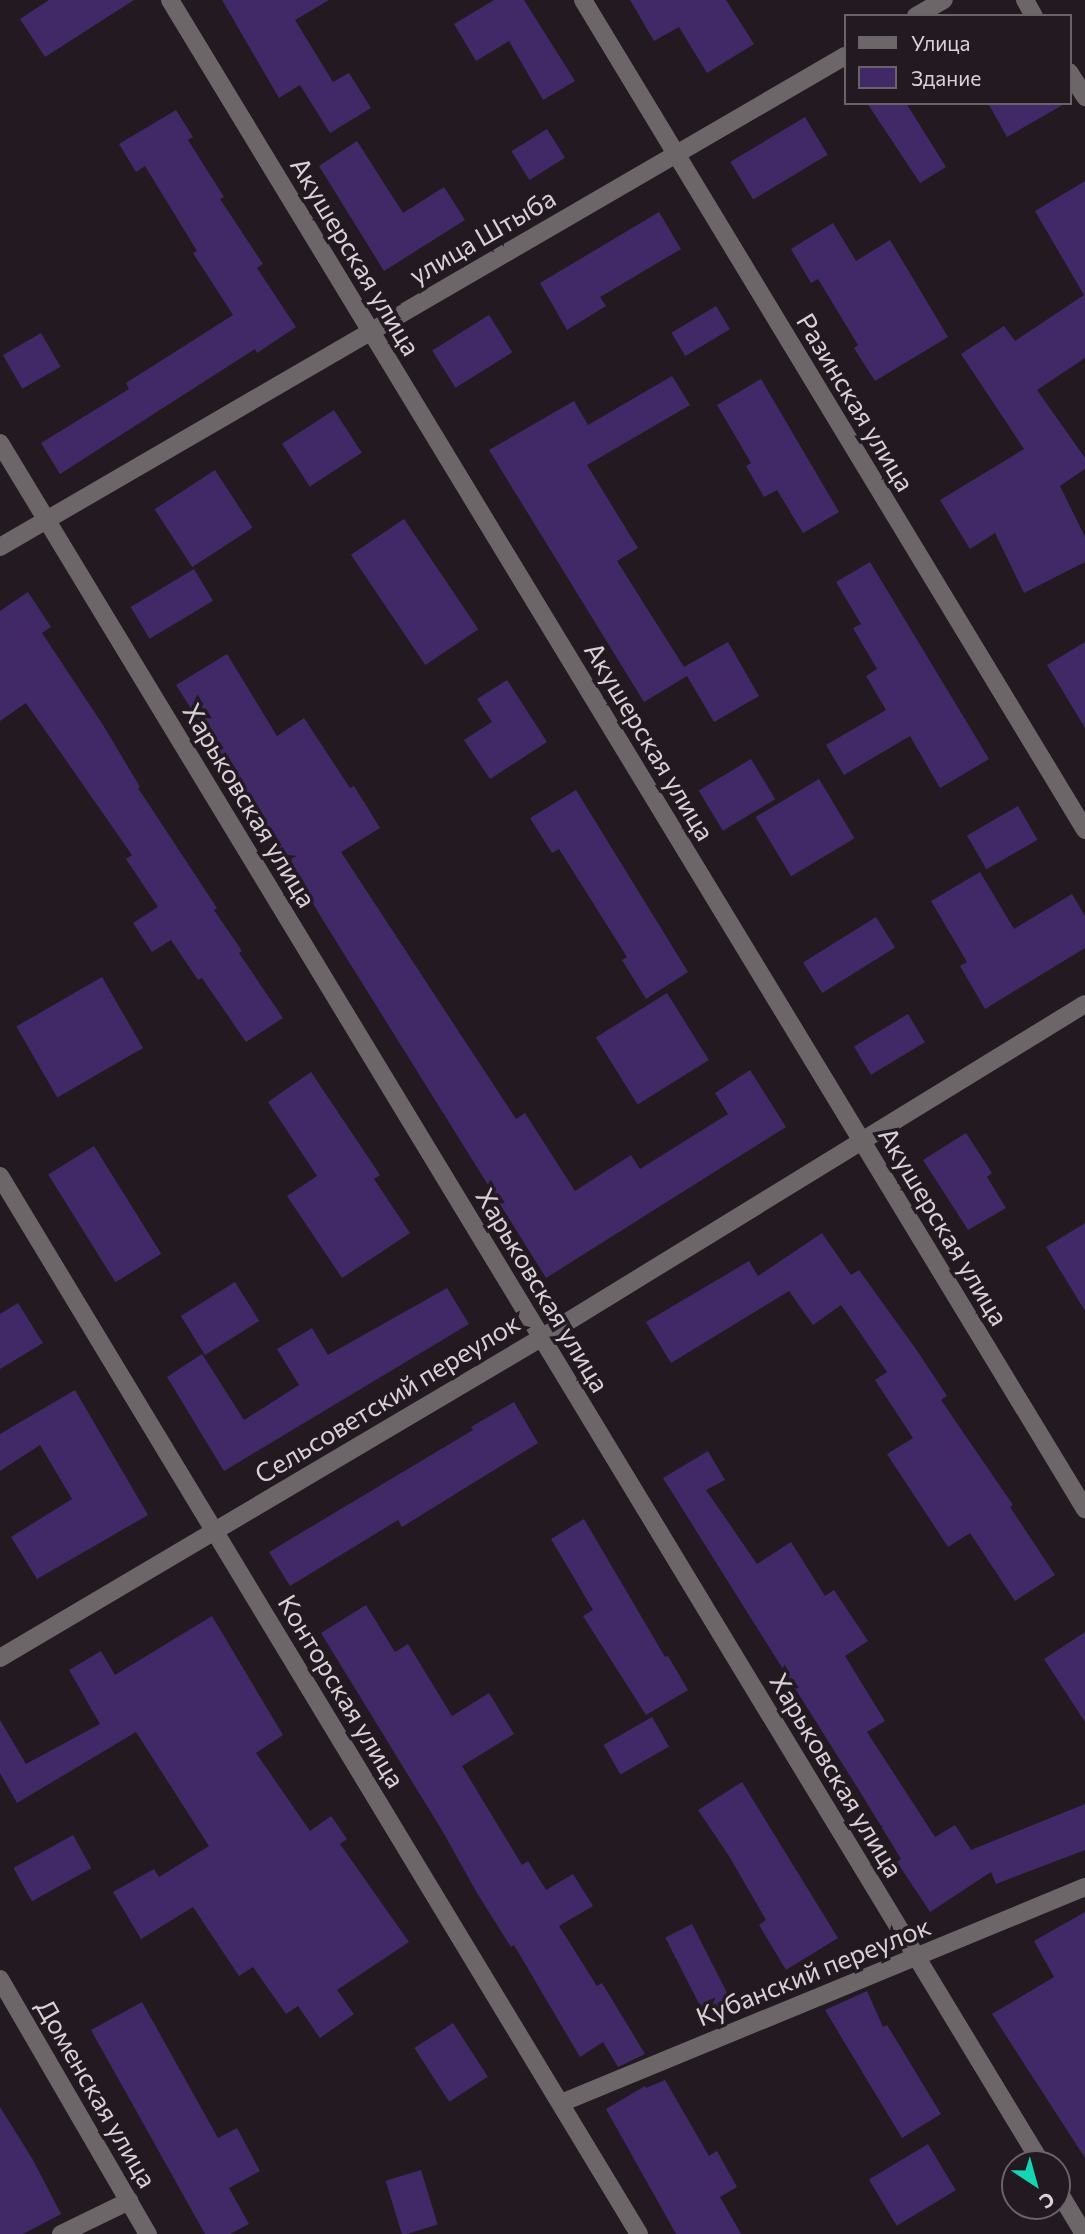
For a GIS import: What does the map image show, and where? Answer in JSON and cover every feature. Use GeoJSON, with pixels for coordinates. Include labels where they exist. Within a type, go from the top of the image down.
{"type":"FeatureCollection","features":[{"type":"Feature","properties":{"kind":"street","name":"Акушерская улица"},"geometry":{"type":"LineString","coordinates":[[170,0],[1085,1509]]}},
{"type":"Feature","properties":{"kind":"street","name":"Разинская улица"},"geometry":{"type":"LineString","coordinates":[[583,0],[1085,830]]}},
{"type":"Feature","properties":{"kind":"street"},"geometry":{"type":"LineString","coordinates":[[920,14],[944,0]]}},
{"type":"Feature","properties":{"kind":"street","name":"улица Штыба"},"geometry":{"type":"LineString","coordinates":[[0,547],[844,57]]}},
{"type":"Feature","properties":{"kind":"street"},"geometry":{"type":"LineString","coordinates":[[1071,75],[1085,97]]}},
{"type":"Feature","properties":{"kind":"street","name":"Харьковская улица"},"geometry":{"type":"LineString","coordinates":[[0,443],[1033,2150]]}},
{"type":"Feature","properties":{"kind":"street","name":"Сельсоветский переулок"},"geometry":{"type":"LineString","coordinates":[[0,1658],[541,1338],[1085,1004]]}},
{"type":"Feature","properties":{"kind":"street","name":"Конторская улица"},"geometry":{"type":"LineString","coordinates":[[0,1176],[639,2234]]}},
{"type":"Feature","properties":{"kind":"street","name":"Кубанский переулок"},"geometry":{"type":"LineString","coordinates":[[561,2103],[1085,1888]]}},
{"type":"Feature","properties":{"kind":"street","name":"Доменская улица"},"geometry":{"type":"LineString","coordinates":[[0,1979],[148,2234]]}},
{"type":"Feature","properties":{"kind":"street"},"geometry":{"type":"LineString","coordinates":[[61,2234],[129,2201]]}},
{"type":"Feature","properties":{"kind":"street"},"geometry":{"type":"LineString","coordinates":[[1071,2212],[1084,2234]]}},
{"type":"Feature","properties":{"kind":"building"},"geometry":{"type":"Polygon","coordinates":[[[49,0],[134,0],[45,57],[20,19],[49,0]]]}},
{"type":"Feature","properties":{"kind":"building"},"geometry":{"type":"Polygon","coordinates":[[[222,0],[329,0],[295,20],[333,82],[349,73],[371,108],[330,133],[300,85],[279,98],[222,0]]]}},
{"type":"Feature","properties":{"kind":"building"},"geometry":{"type":"Polygon","coordinates":[[[494,0],[524,0],[575,81],[543,100],[509,41],[476,61],[454,24],[494,0]]]}},
{"type":"Feature","properties":{"kind":"building"},"geometry":{"type":"Polygon","coordinates":[[[630,0],[726,0],[754,44],[707,73],[679,27],[654,41],[630,0]]]}},
{"type":"Feature","properties":{"kind":"building"},"geometry":{"type":"Polygon","coordinates":[[[868,105],[907,105],[946,167],[920,183],[868,105]]]}},
{"type":"Feature","properties":{"kind":"building"},"geometry":{"type":"Polygon","coordinates":[[[989,105],[1063,105],[1007,137],[989,105]]]}},
{"type":"Feature","properties":{"kind":"building"},"geometry":{"type":"Polygon","coordinates":[[[176,110],[193,137],[188,140],[224,197],[220,199],[263,264],[257,268],[296,327],[257,353],[255,349],[60,474],[41,443],[129,389],[126,383],[233,315],[193,253],[197,251],[145,166],[136,172],[119,144],[176,110]]]}},
{"type":"Feature","properties":{"kind":"building"},"geometry":{"type":"Polygon","coordinates":[[[805,117],[828,155],[753,200],[730,162],[805,117]]]}},
{"type":"Feature","properties":{"kind":"building"},"geometry":{"type":"Polygon","coordinates":[[[547,129],[565,158],[529,180],[511,151],[547,129]]]}},
{"type":"Feature","properties":{"kind":"building"},"geometry":{"type":"Polygon","coordinates":[[[357,141],[403,213],[444,187],[465,220],[384,271],[319,166],[357,141]]]}},
{"type":"Feature","properties":{"kind":"building"},"geometry":{"type":"Polygon","coordinates":[[[1085,181],[1085,358],[1037,390],[1085,458],[1085,469],[1060,486],[1085,537],[1085,562],[1024,593],[995,533],[970,549],[940,500],[1024,449],[961,354],[1004,326],[1015,341],[1084,295],[1035,211],[1085,181]]]}},
{"type":"Feature","properties":{"kind":"building"},"geometry":{"type":"Polygon","coordinates":[[[659,212],[681,249],[600,297],[606,306],[567,330],[540,283],[659,212]]]}},
{"type":"Feature","properties":{"kind":"building"},"geometry":{"type":"Polygon","coordinates":[[[833,223],[856,261],[890,240],[948,337],[875,381],[854,348],[858,345],[818,279],[811,283],[791,249],[833,223]]]}},
{"type":"Feature","properties":{"kind":"building"},"geometry":{"type":"Polygon","coordinates":[[[716,306],[730,329],[685,356],[671,333],[716,306]]]}},
{"type":"Feature","properties":{"kind":"building"},"geometry":{"type":"Polygon","coordinates":[[[489,315],[512,352],[455,388],[432,351],[489,315]]]}},
{"type":"Feature","properties":{"kind":"building"},"geometry":{"type":"Polygon","coordinates":[[[41,333],[60,367],[22,389],[3,355],[41,333]]]}},
{"type":"Feature","properties":{"kind":"building"},"geometry":{"type":"Polygon","coordinates":[[[672,376],[690,405],[587,465],[638,548],[617,561],[684,667],[728,642],[759,696],[714,722],[687,676],[644,702],[489,450],[574,401],[588,425],[672,376]]]}},
{"type":"Feature","properties":{"kind":"building"},"geometry":{"type":"Polygon","coordinates":[[[761,379],[839,512],[803,533],[777,490],[764,497],[746,466],[751,463],[717,405],[761,379]]]}},
{"type":"Feature","properties":{"kind":"building"},"geometry":{"type":"Polygon","coordinates":[[[334,410],[362,453],[310,487],[282,444],[334,410]]]}},
{"type":"Feature","properties":{"kind":"building"},"geometry":{"type":"Polygon","coordinates":[[[215,470],[253,528],[192,567],[155,509],[215,470]]]}},
{"type":"Feature","properties":{"kind":"building"},"geometry":{"type":"Polygon","coordinates":[[[404,519],[478,629],[425,665],[351,555],[404,519]]]}},
{"type":"Feature","properties":{"kind":"building"},"geometry":{"type":"Polygon","coordinates":[[[870,562],[989,759],[940,788],[910,736],[844,775],[826,745],[886,710],[866,676],[877,669],[853,628],[861,624],[836,582],[870,562]]]}},
{"type":"Feature","properties":{"kind":"building"},"geometry":{"type":"Polygon","coordinates":[[[194,569],[213,601],[150,639],[131,607],[194,569]]]}},
{"type":"Feature","properties":{"kind":"building"},"geometry":{"type":"Polygon","coordinates":[[[28,592],[51,627],[42,633],[103,725],[140,787],[138,788],[217,908],[214,910],[242,951],[239,953],[283,1018],[246,1042],[202,978],[198,980],[171,940],[152,952],[133,923],[158,907],[126,859],[132,855],[26,703],[0,721],[0,611],[28,592]]]}},
{"type":"Feature","properties":{"kind":"building"},"geometry":{"type":"Polygon","coordinates":[[[1085,642],[1085,728],[1047,665],[1085,642]]]}},
{"type":"Feature","properties":{"kind":"building"},"geometry":{"type":"Polygon","coordinates":[[[227,654],[277,736],[304,718],[350,788],[354,786],[380,828],[341,852],[516,1119],[525,1113],[575,1191],[631,1155],[640,1169],[728,1114],[715,1093],[750,1070],[786,1127],[546,1278],[321,917],[248,794],[246,795],[176,685],[227,654]]]}},
{"type":"Feature","properties":{"kind":"building"},"geometry":{"type":"Polygon","coordinates":[[[507,680],[547,742],[490,779],[464,740],[492,722],[477,699],[507,680]]]}},
{"type":"Feature","properties":{"kind":"building"},"geometry":{"type":"Polygon","coordinates":[[[751,759],[775,799],[723,831],[699,790],[751,759]]]}},
{"type":"Feature","properties":{"kind":"building"},"geometry":{"type":"Polygon","coordinates":[[[819,779],[855,838],[791,876],[756,817],[819,779]]]}},
{"type":"Feature","properties":{"kind":"building"},"geometry":{"type":"Polygon","coordinates":[[[576,790],[688,972],[646,999],[622,960],[627,957],[559,849],[552,853],[530,818],[576,790]]]}},
{"type":"Feature","properties":{"kind":"building"},"geometry":{"type":"Polygon","coordinates":[[[1018,806],[1038,840],[986,869],[967,836],[1018,806]]]}},
{"type":"Feature","properties":{"kind":"building"},"geometry":{"type":"Polygon","coordinates":[[[980,872],[1014,929],[1072,894],[1085,916],[1085,948],[985,1009],[960,966],[967,962],[931,901],[980,872]]]}},
{"type":"Feature","properties":{"kind":"building"},"geometry":{"type":"Polygon","coordinates":[[[876,917],[895,948],[822,993],[803,963],[876,917]]]}},
{"type":"Feature","properties":{"kind":"building"},"geometry":{"type":"Polygon","coordinates":[[[102,977],[143,1048],[57,1098],[16,1026],[102,977]]]}},
{"type":"Feature","properties":{"kind":"building"},"geometry":{"type":"Polygon","coordinates":[[[667,993],[709,1060],[638,1105],[596,1038],[667,993]]]}},
{"type":"Feature","properties":{"kind":"building"},"geometry":{"type":"Polygon","coordinates":[[[908,1014],[925,1042],[871,1075],[854,1046],[908,1014]]]}},
{"type":"Feature","properties":{"kind":"building"},"geometry":{"type":"Polygon","coordinates":[[[311,1072],[380,1175],[374,1179],[410,1233],[342,1278],[287,1196],[317,1176],[268,1102],[311,1072]]]}},
{"type":"Feature","properties":{"kind":"building"},"geometry":{"type":"Polygon","coordinates":[[[966,1133],[992,1173],[987,1177],[1006,1208],[968,1230],[923,1160],[966,1133]]]}},
{"type":"Feature","properties":{"kind":"building"},"geometry":{"type":"Polygon","coordinates":[[[94,1146],[161,1254],[116,1282],[48,1175],[94,1146]]]}},
{"type":"Feature","properties":{"kind":"building"},"geometry":{"type":"Polygon","coordinates":[[[1085,1223],[1085,1311],[1046,1247],[1085,1223]]]}},
{"type":"Feature","properties":{"kind":"building"},"geometry":{"type":"Polygon","coordinates":[[[822,1233],[851,1275],[859,1270],[918,1352],[947,1396],[941,1400],[1013,1505],[1010,1507],[1055,1575],[1015,1601],[970,1533],[948,1547],[887,1454],[913,1438],[875,1380],[887,1372],[841,1305],[813,1325],[789,1291],[671,1363],[646,1322],[749,1261],[758,1276],[822,1233]]]}},
{"type":"Feature","properties":{"kind":"building"},"geometry":{"type":"Polygon","coordinates":[[[235,1282],[259,1321],[205,1355],[181,1316],[235,1282]]]}},
{"type":"Feature","properties":{"kind":"building"},"geometry":{"type":"Polygon","coordinates":[[[447,1288],[469,1324],[224,1471],[167,1377],[202,1354],[244,1420],[299,1385],[277,1349],[312,1328],[328,1355],[447,1288]]]}},
{"type":"Feature","properties":{"kind":"building"},"geometry":{"type":"Polygon","coordinates":[[[18,1303],[43,1343],[0,1369],[0,1314],[18,1303]]]}},
{"type":"Feature","properties":{"kind":"building"},"geometry":{"type":"Polygon","coordinates":[[[75,1390],[148,1515],[37,1579],[11,1537],[72,1499],[40,1445],[0,1471],[0,1434],[75,1390]]]}},
{"type":"Feature","properties":{"kind":"building"},"geometry":{"type":"Polygon","coordinates":[[[514,1402],[538,1443],[402,1527],[398,1520],[290,1586],[269,1552],[473,1430],[471,1427],[514,1402]]]}},
{"type":"Feature","properties":{"kind":"building"},"geometry":{"type":"Polygon","coordinates":[[[708,1451],[725,1480],[706,1490],[757,1564],[791,1542],[825,1596],[834,1590],[868,1641],[845,1656],[885,1721],[867,1732],[935,1837],[955,1825],[971,1850],[1085,1804],[1085,1850],[996,1884],[991,1872],[930,1912],[897,1862],[901,1859],[862,1795],[663,1478],[708,1451]]]}},
{"type":"Feature","properties":{"kind":"building"},"geometry":{"type":"Polygon","coordinates":[[[584,1519],[665,1657],[668,1656],[688,1690],[646,1715],[583,1616],[593,1610],[551,1539],[584,1519]]]}},
{"type":"Feature","properties":{"kind":"building"},"geometry":{"type":"Polygon","coordinates":[[[366,1605],[395,1652],[408,1644],[452,1716],[489,1693],[514,1734],[462,1766],[522,1865],[528,1861],[546,1890],[573,1874],[593,1906],[559,1926],[597,1986],[602,1983],[645,2054],[618,2067],[603,2042],[580,2057],[514,1945],[511,1947],[477,1893],[443,1832],[321,1633],[366,1605]]]}},
{"type":"Feature","properties":{"kind":"building"},"geometry":{"type":"Polygon","coordinates":[[[212,1616],[283,1735],[256,1753],[310,1831],[331,1816],[347,1839],[340,1844],[409,1942],[337,1990],[354,2014],[320,2038],[298,2006],[286,2014],[253,1967],[239,1976],[193,1907],[141,1939],[113,1892],[154,1869],[159,1877],[209,1846],[136,1732],[17,1803],[0,1773],[0,1720],[26,1764],[100,1724],[69,1670],[101,1651],[115,1675],[212,1616]]]}},
{"type":"Feature","properties":{"kind":"building"},"geometry":{"type":"Polygon","coordinates":[[[1085,1632],[1085,1722],[1044,1659],[1085,1632]]]}},
{"type":"Feature","properties":{"kind":"building"},"geometry":{"type":"Polygon","coordinates":[[[652,1717],[669,1746],[621,1774],[604,1745],[652,1717]]]}},
{"type":"Feature","properties":{"kind":"building"},"geometry":{"type":"Polygon","coordinates":[[[742,1782],[838,1938],[786,1970],[759,1925],[766,1920],[729,1856],[698,1810],[742,1782]]]}},
{"type":"Feature","properties":{"kind":"building"},"geometry":{"type":"Polygon","coordinates":[[[73,1835],[91,1868],[32,1901],[14,1868],[73,1835]]]}},
{"type":"Feature","properties":{"kind":"building"},"geometry":{"type":"Polygon","coordinates":[[[1085,1912],[1085,2158],[992,2014],[1054,1977],[1034,1941],[1085,1912]]]}},
{"type":"Feature","properties":{"kind":"building"},"geometry":{"type":"Polygon","coordinates":[[[692,1924],[731,2000],[704,2013],[665,1938],[692,1924]]]}},
{"type":"Feature","properties":{"kind":"building"},"geometry":{"type":"Polygon","coordinates":[[[867,1991],[883,2027],[887,2025],[941,2114],[902,2138],[825,2010],[867,1991]]]}},
{"type":"Feature","properties":{"kind":"building"},"geometry":{"type":"Polygon","coordinates":[[[142,2002],[218,2138],[237,2128],[260,2171],[229,2188],[249,2224],[230,2234],[205,2234],[91,2030],[142,2002]]]}},
{"type":"Feature","properties":{"kind":"building"},"geometry":{"type":"Polygon","coordinates":[[[453,2023],[488,2077],[449,2102],[414,2048],[453,2023]]]}},
{"type":"Feature","properties":{"kind":"building"},"geometry":{"type":"Polygon","coordinates":[[[665,2080],[709,2156],[717,2151],[737,2187],[720,2197],[741,2234],[676,2234],[606,2109],[645,2086],[646,2088],[665,2080]]]}},
{"type":"Feature","properties":{"kind":"building"},"geometry":{"type":"Polygon","coordinates":[[[0,2107],[33,2160],[61,2214],[23,2234],[0,2234],[0,2107]]]}},
{"type":"Feature","properties":{"kind":"building"},"geometry":{"type":"Polygon","coordinates":[[[928,2144],[956,2190],[897,2226],[869,2180],[928,2144]]]}},
{"type":"Feature","properties":{"kind":"building"},"geometry":{"type":"Polygon","coordinates":[[[421,2170],[438,2225],[402,2234],[386,2181],[421,2170]]]}}]}
